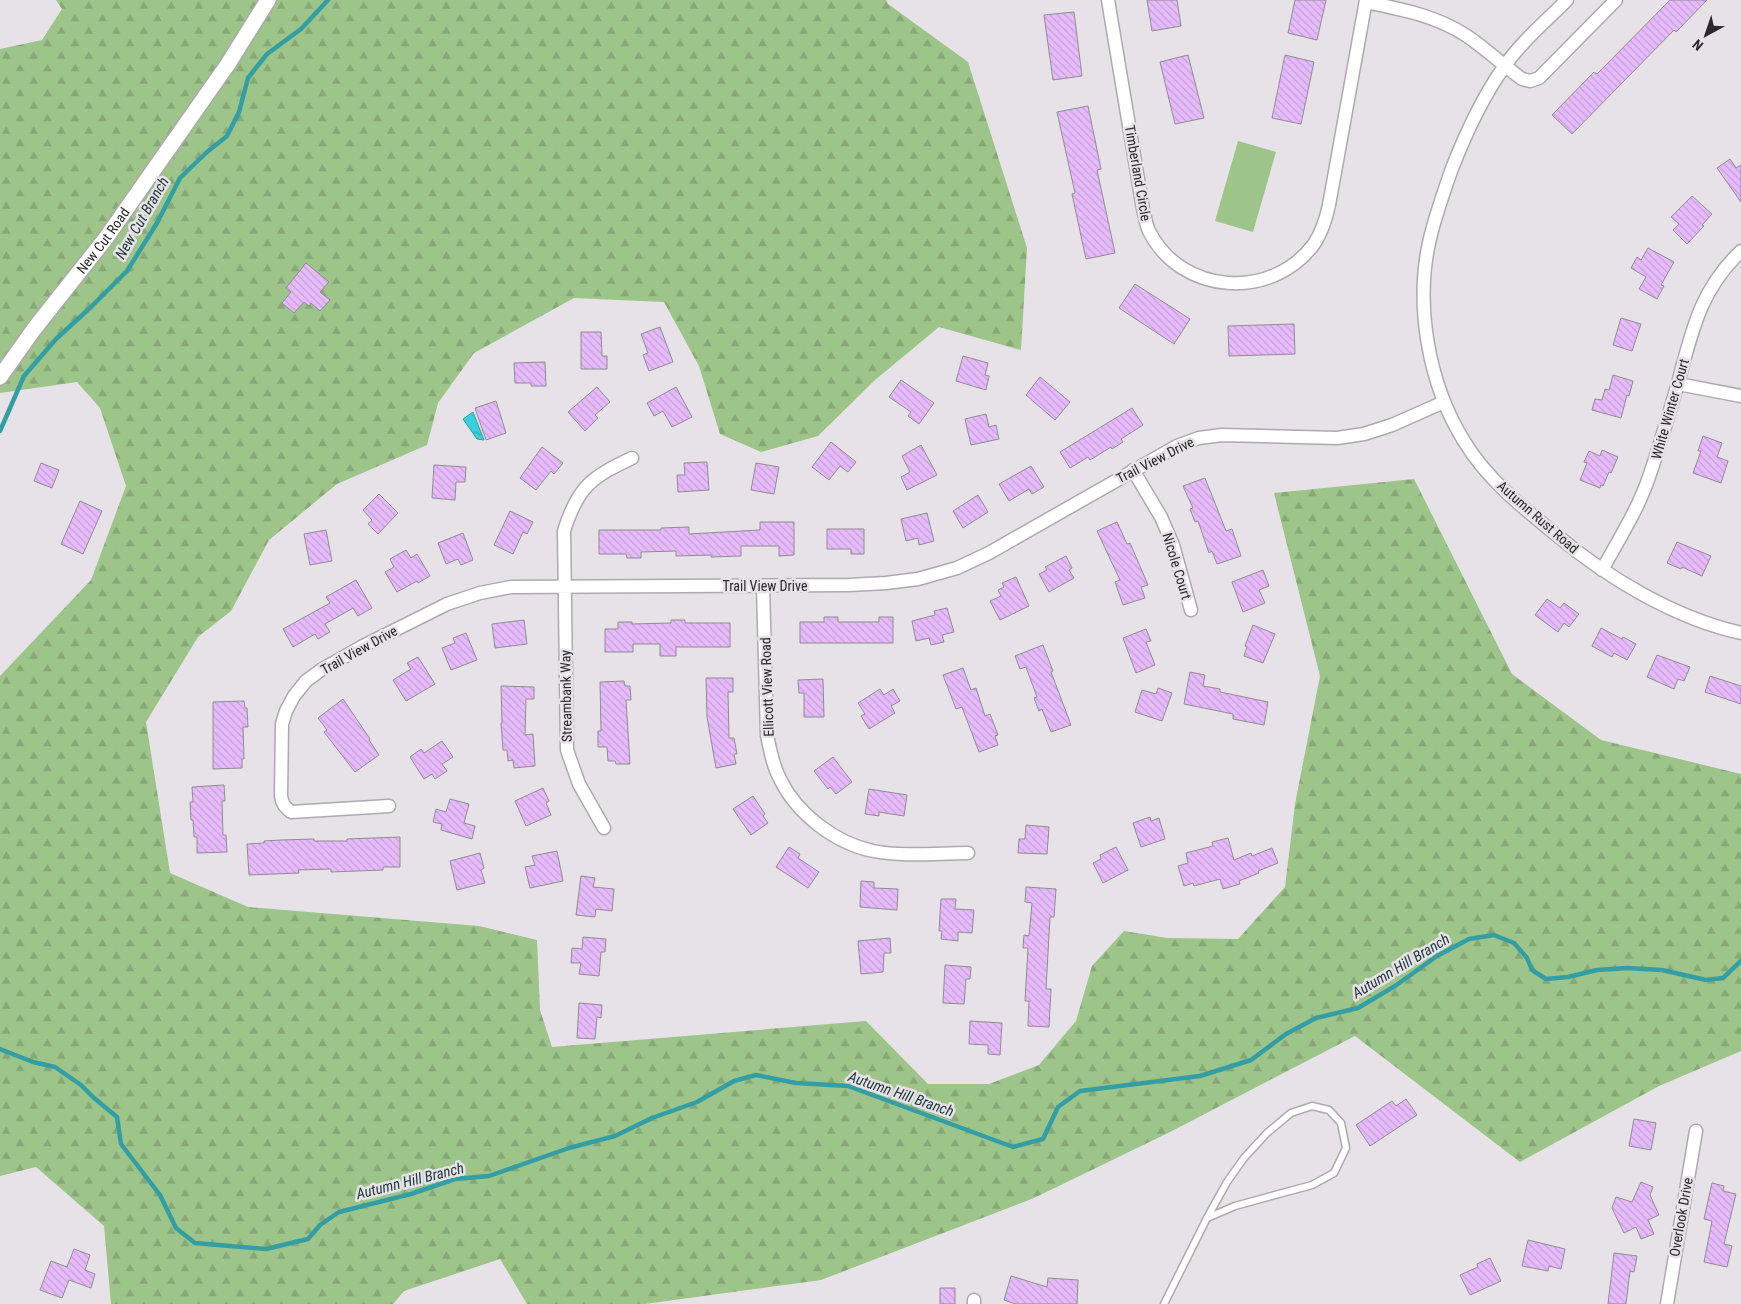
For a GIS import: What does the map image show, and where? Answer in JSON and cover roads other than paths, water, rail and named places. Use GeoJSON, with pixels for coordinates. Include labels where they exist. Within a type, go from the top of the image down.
{"type":"FeatureCollection","features":[{"type":"Feature","properties":{"kind":"street","name":"New Cut Road"},"geometry":{"type":"LineString","coordinates":[[0,377],[34,329],[106,238],[228,64],[268,0]]}},
{"type":"Feature","properties":{"kind":"street","name":"Timberland Circle"},"geometry":{"type":"LineString","coordinates":[[1108,0],[1148,230],[1174,262],[1194,274],[1214,282],[1236,285],[1260,281],[1280,273],[1299,260],[1314,244],[1324,225],[1366,1],[1408,10],[1435,19],[1467,36],[1522,79],[1530,81],[1539,78],[1616,0]]}},
{"type":"Feature","properties":{"kind":"street","name":"Autumn Rust Road"},"geometry":{"type":"LineString","coordinates":[[1567,0],[1504,66],[1482,102],[1464,138],[1437,210],[1428,244],[1424,282],[1424,325],[1432,364],[1444,402],[1464,441],[1491,476],[1526,510],[1602,570],[1642,594],[1689,616],[1741,633]]}},
{"type":"Feature","properties":{"kind":"street","name":"White Winter Court"},"geometry":{"type":"LineString","coordinates":[[1602,570],[1632,516],[1650,476],[1678,384],[1693,326],[1709,290],[1731,260],[1741,251]]}},
{"type":"Feature","properties":{"kind":"street"},"geometry":{"type":"LineString","coordinates":[[1678,384],[1741,396]]}},
{"type":"Feature","properties":{"kind":"street","name":"Trail View Drive"},"geometry":{"type":"LineString","coordinates":[[389,806],[291,812],[282,803],[280,796],[282,724],[294,696],[306,681],[321,670],[447,604],[480,593],[512,587],[763,586],[886,583],[918,579],[957,568],[989,553],[1133,470],[1177,446],[1199,438],[1222,435],[1337,438],[1364,434],[1392,425],[1444,402]]}},
{"type":"Feature","properties":{"kind":"street","name":"Streambank Way"},"geometry":{"type":"LineString","coordinates":[[604,828],[579,784],[567,750],[564,531],[571,508],[590,483],[601,473],[632,458]]}},
{"type":"Feature","properties":{"kind":"street","name":"Nicole Court"},"geometry":{"type":"LineString","coordinates":[[1133,470],[1161,517],[1174,545],[1191,610]]}},
{"type":"Feature","properties":{"kind":"street","name":"Ellicott View Road"},"geometry":{"type":"LineString","coordinates":[[763,586],[767,735],[779,779],[791,798],[809,817],[828,832],[850,844],[873,851],[894,854],[968,853]]}},
{"type":"Feature","properties":{"kind":"street","name":"Overlook Drive"},"geometry":{"type":"LineString","coordinates":[[1667,1304],[1696,1130]]}},
{"type":"Feature","properties":{"kind":"lane"},"geometry":{"type":"LineString","coordinates":[[1164,1304],[1207,1218],[1227,1182],[1244,1158],[1267,1133],[1291,1113],[1312,1106],[1328,1110],[1341,1123],[1346,1148],[1334,1173],[1312,1185],[1235,1206],[1207,1218]]}},
{"type":"Feature","properties":{"kind":"water"},"geometry":{"type":"Polygon","coordinates":[[[473,412],[484,440],[477,439],[463,419],[473,412]]]}},
{"type":"Feature","properties":{"kind":"waterway","name":"New Cut Branch"},"geometry":{"type":"LineString","coordinates":[[0,431],[24,376],[56,339],[127,271],[157,223],[180,178],[227,136],[239,112],[248,78],[267,54],[301,29],[328,0]]}},
{"type":"Feature","properties":{"kind":"waterway","name":"Autumn Hill Branch"},"geometry":{"type":"LineString","coordinates":[[0,1049],[33,1062],[55,1067],[81,1085],[117,1117],[121,1144],[160,1195],[176,1228],[195,1243],[266,1249],[308,1239],[320,1225],[339,1212],[411,1194],[455,1179],[489,1176],[569,1148],[615,1136],[652,1118],[697,1102],[734,1081],[756,1075],[796,1083],[848,1086],[1013,1147],[1043,1139],[1058,1107],[1080,1091],[1200,1076],[1251,1060],[1286,1034],[1316,1018],[1358,1008],[1395,986],[1437,956],[1469,939],[1494,935],[1514,943],[1527,958],[1532,970],[1546,979],[1568,977],[1597,970],[1627,968],[1662,970],[1706,980],[1723,978],[1741,961]]}}]}
